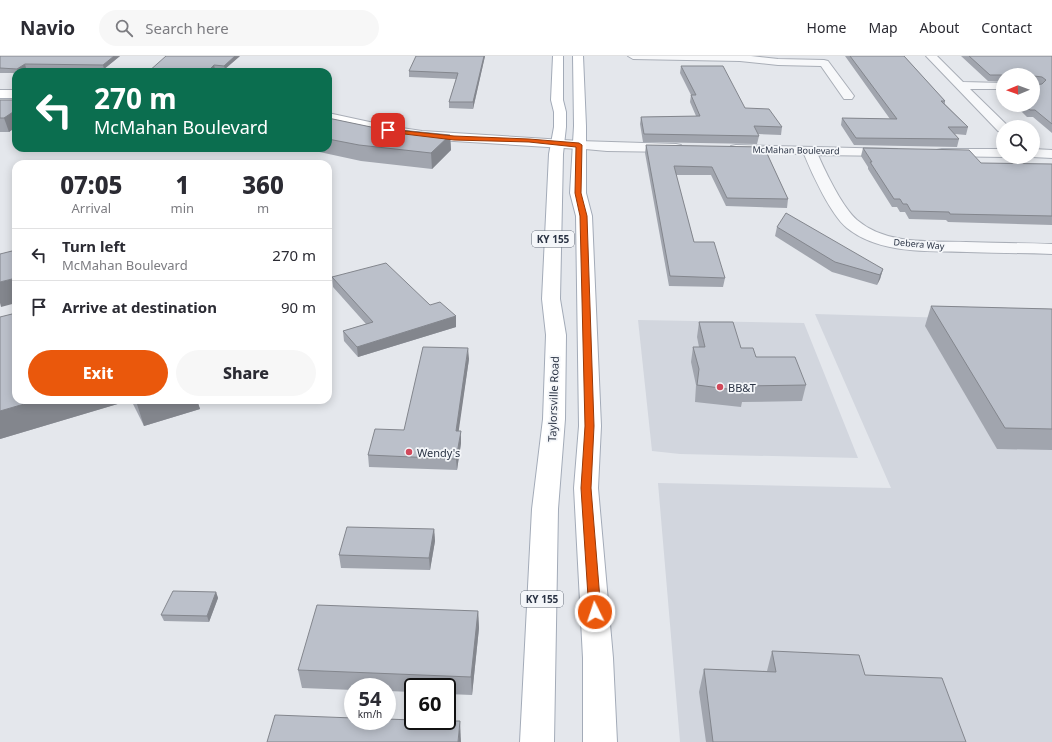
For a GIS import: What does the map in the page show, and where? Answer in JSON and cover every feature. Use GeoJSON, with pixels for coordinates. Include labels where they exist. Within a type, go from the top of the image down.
{"type":"FeatureCollection","features":[{"type":"Feature","properties":{"kind":"main road","name":"Taylorsville Road"},"geometry":{"type":"LineString","coordinates":[[537,742],[545,509],[554,419],[556,335],[551,299],[556,154],[560,127],[560,112],[557,100],[558,56]]}},
{"type":"Feature","properties":{"kind":"main road","name":"KY 155"},"geometry":{"type":"LineString","coordinates":[[578,56],[580,126],[578,193],[584,216],[590,426],[586,488],[598,658],[600,742]]}},
{"type":"Feature","properties":{"kind":"main road"},"geometry":{"type":"LineString","coordinates":[[0,94],[12,94]]}},
{"type":"Feature","properties":{"kind":"main road"},"geometry":{"type":"LineString","coordinates":[[332,118],[388,130],[422,135],[579,145]]}},
{"type":"Feature","properties":{"kind":"street"},"geometry":{"type":"LineString","coordinates":[[633,56],[740,58],[778,62],[824,63],[848,96]]}},
{"type":"Feature","properties":{"kind":"street"},"geometry":{"type":"LineString","coordinates":[[931,56],[996,121]]}},
{"type":"Feature","properties":{"kind":"street"},"geometry":{"type":"LineString","coordinates":[[959,85],[996,86]]}},
{"type":"Feature","properties":{"kind":"street"},"geometry":{"type":"LineString","coordinates":[[579,145],[607,147],[689,148]]}},
{"type":"Feature","properties":{"kind":"street","name":"McMahan Boulevard"},"geometry":{"type":"LineString","coordinates":[[726,149],[902,152]]}},
{"type":"Feature","properties":{"kind":"street","name":"Debera Way"},"geometry":{"type":"LineString","coordinates":[[810,151],[847,220],[874,236],[905,244],[928,246],[1052,249]]}},
{"type":"Feature","properties":{"kind":"street"},"geometry":{"type":"LineString","coordinates":[[926,152],[996,154]]}},
{"type":"Feature","properties":{"kind":"street"},"geometry":{"type":"LineString","coordinates":[[1040,154],[1052,154]]}},
{"type":"Feature","properties":{"kind":"shaded area"},"geometry":{"type":"Polygon","coordinates":[[[815,314],[1052,321],[1052,742],[680,742],[658,483],[891,488],[815,314]]]}},
{"type":"Feature","properties":{"kind":"shaded area"},"geometry":{"type":"Polygon","coordinates":[[[638,320],[804,323],[858,458],[680,454],[652,451],[638,320]]]}},
{"type":"Feature","properties":{"kind":"building"},"geometry":{"type":"Polygon","coordinates":[[[0,56],[114,56],[103,65],[25,64],[19,68],[0,68],[0,56]]]}},
{"type":"Feature","properties":{"kind":"building"},"geometry":{"type":"Polygon","coordinates":[[[166,56],[235,56],[224,66],[214,65],[211,68],[152,68],[166,56]]]}},
{"type":"Feature","properties":{"kind":"building"},"geometry":{"type":"Polygon","coordinates":[[[416,56],[484,56],[473,102],[449,102],[458,73],[409,71],[416,56]]]}},
{"type":"Feature","properties":{"kind":"building"},"geometry":{"type":"Polygon","coordinates":[[[850,56],[904,56],[945,101],[941,101],[968,127],[948,127],[959,139],[856,138],[842,118],[897,119],[850,56]]]}},
{"type":"Feature","properties":{"kind":"building"},"geometry":{"type":"Polygon","coordinates":[[[969,56],[1052,56],[1052,124],[1037,112],[1040,112],[1040,84],[1046,80],[1040,77],[1040,68],[996,68],[996,75],[990,75],[969,56]]]}},
{"type":"Feature","properties":{"kind":"building"},"geometry":{"type":"Polygon","coordinates":[[[681,66],[723,66],[745,108],[769,109],[782,127],[754,126],[759,136],[644,134],[641,117],[700,116],[691,95],[696,95],[681,66]]]}},
{"type":"Feature","properties":{"kind":"building"},"geometry":{"type":"Polygon","coordinates":[[[0,100],[12,100],[12,113],[4,118],[0,118],[0,100]]]}},
{"type":"Feature","properties":{"kind":"building"},"geometry":{"type":"Polygon","coordinates":[[[332,119],[371,127],[450,135],[431,153],[359,145],[332,140],[332,119]]]}},
{"type":"Feature","properties":{"kind":"building"},"geometry":{"type":"Polygon","coordinates":[[[646,145],[764,147],[788,199],[727,198],[712,167],[674,166],[694,242],[714,242],[725,278],[670,276],[646,145]]]}},
{"type":"Feature","properties":{"kind":"building"},"geometry":{"type":"Polygon","coordinates":[[[863,148],[969,150],[981,163],[1052,164],[1052,216],[950,214],[949,212],[911,211],[907,204],[903,204],[900,199],[894,199],[870,162],[872,162],[863,148]]]}},
{"type":"Feature","properties":{"kind":"building"},"geometry":{"type":"Polygon","coordinates":[[[786,213],[883,269],[880,275],[835,262],[777,227],[786,213]]]}},
{"type":"Feature","properties":{"kind":"building"},"geometry":{"type":"Polygon","coordinates":[[[12,251],[12,279],[0,282],[0,254],[12,251]]]}},
{"type":"Feature","properties":{"kind":"building"},"geometry":{"type":"Polygon","coordinates":[[[386,263],[430,305],[440,302],[456,316],[357,347],[343,331],[373,322],[332,277],[386,263]]]}},
{"type":"Feature","properties":{"kind":"building"},"geometry":{"type":"Polygon","coordinates":[[[931,306],[1052,309],[1052,429],[1005,428],[931,306]]]}},
{"type":"Feature","properties":{"kind":"building"},"geometry":{"type":"Polygon","coordinates":[[[12,314],[12,404],[24,404],[0,411],[0,317],[12,314]]]}},
{"type":"Feature","properties":{"kind":"building"},"geometry":{"type":"Polygon","coordinates":[[[699,322],[733,322],[741,348],[753,348],[756,357],[795,357],[806,385],[744,386],[743,391],[697,385],[699,369],[693,347],[705,347],[699,322]]]}},
{"type":"Feature","properties":{"kind":"building"},"geometry":{"type":"Polygon","coordinates":[[[423,347],[468,348],[456,431],[461,431],[456,459],[368,455],[375,429],[404,430],[423,347]]]}},
{"type":"Feature","properties":{"kind":"building"},"geometry":{"type":"Polygon","coordinates":[[[347,527],[434,529],[429,558],[339,555],[347,527]]]}},
{"type":"Feature","properties":{"kind":"building"},"geometry":{"type":"Polygon","coordinates":[[[173,591],[216,592],[207,616],[161,615],[173,591]]]}},
{"type":"Feature","properties":{"kind":"building"},"geometry":{"type":"Polygon","coordinates":[[[317,605],[478,611],[471,677],[298,670],[317,605]]]}},
{"type":"Feature","properties":{"kind":"building"},"geometry":{"type":"Polygon","coordinates":[[[772,651],[859,655],[865,675],[942,678],[966,742],[713,742],[704,669],[776,672],[772,651]]]}},
{"type":"Feature","properties":{"kind":"building"},"geometry":{"type":"Polygon","coordinates":[[[275,715],[344,718],[344,730],[396,730],[396,719],[404,720],[404,730],[456,730],[456,721],[460,721],[458,742],[267,742],[275,715]]]}},
{"type":"Feature","properties":{"kind":"place","name":"BB&T"},"geometry":{"type":"Point","coordinates":[720,387]}},
{"type":"Feature","properties":{"kind":"place","name":"Wendy's"},"geometry":{"type":"Point","coordinates":[409,452]}},
{"type":"Feature","properties":{"kind":"route"},"geometry":{"type":"LineString","coordinates":[[388,130],[454,138],[579,145],[578,193],[584,216],[590,426],[586,488],[595,612]]}}]}
